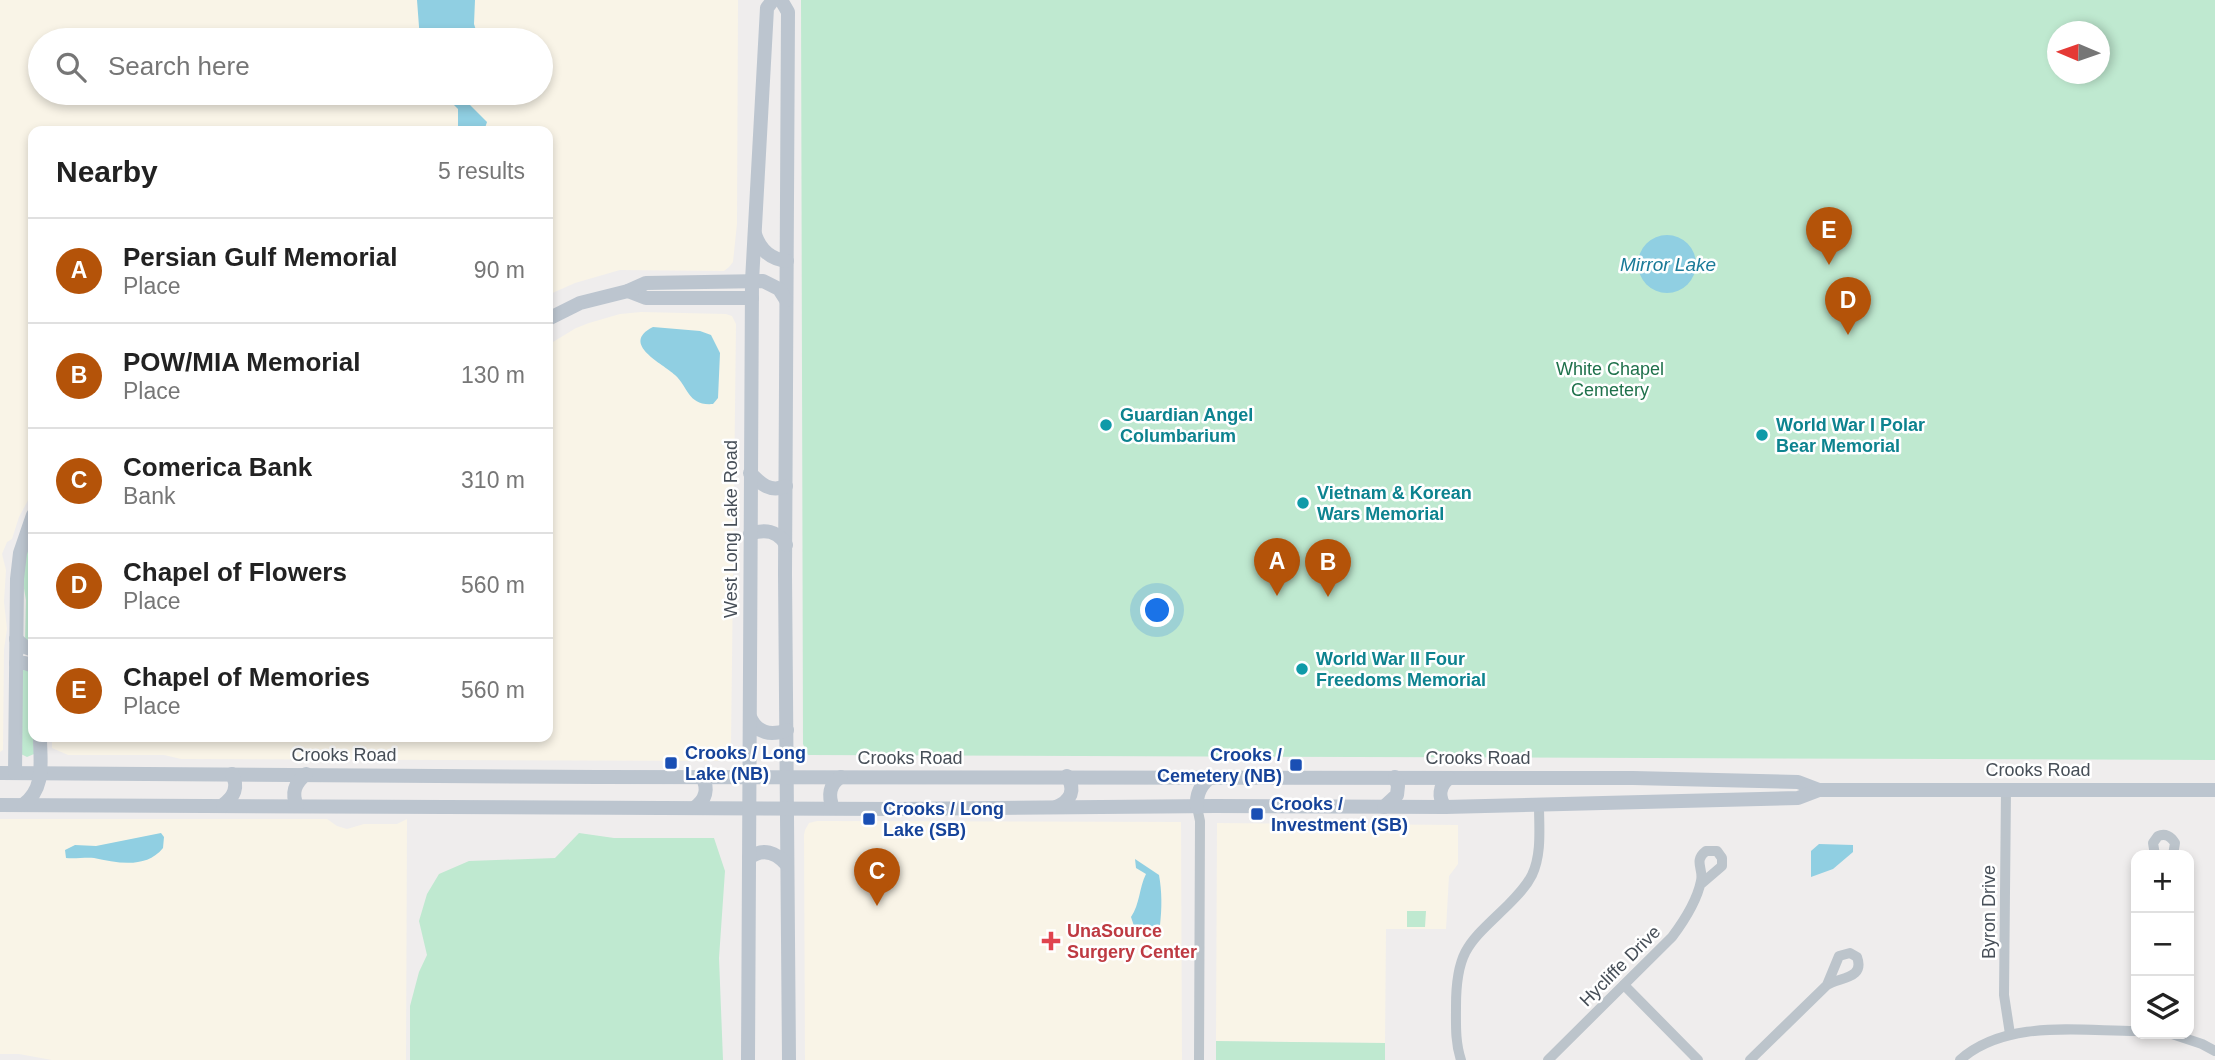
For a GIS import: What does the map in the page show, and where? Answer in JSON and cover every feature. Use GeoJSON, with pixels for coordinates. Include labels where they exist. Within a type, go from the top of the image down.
{"type":"FeatureCollection","features":[{"type":"Feature","properties":{"kind":"main road","name":"West Long Lake Road"},"geometry":{"type":"LineString","coordinates":[[749,1059],[752,281],[767,8],[773,0]]}},
{"type":"Feature","properties":{"kind":"main road"},"geometry":{"type":"LineString","coordinates":[[781,0],[788,12],[786,545],[789,1060]]}},
{"type":"Feature","properties":{"kind":"main road"},"geometry":{"type":"LineString","coordinates":[[761,116],[773,114],[787,124]]}},
{"type":"Feature","properties":{"kind":"main road"},"geometry":{"type":"LineString","coordinates":[[754,233],[757,242],[768,254],[787,261]]}},
{"type":"Feature","properties":{"kind":"main road"},"geometry":{"type":"LineString","coordinates":[[553,317],[580,303],[646,284],[763,281],[774,285],[786,300]]}},
{"type":"Feature","properties":{"kind":"main road"},"geometry":{"type":"LineString","coordinates":[[628,291],[646,298],[752,298]]}},
{"type":"Feature","properties":{"kind":"main road"},"geometry":{"type":"LineString","coordinates":[[750,473],[768,488],[786,486]]}},
{"type":"Feature","properties":{"kind":"main road"},"geometry":{"type":"LineString","coordinates":[[15,773],[18,567],[28,529]]}},
{"type":"Feature","properties":{"kind":"main road"},"geometry":{"type":"LineString","coordinates":[[750,534],[770,531],[779,536],[786,545]]}},
{"type":"Feature","properties":{"kind":"main road"},"geometry":{"type":"LineString","coordinates":[[16,639],[28,648]]}},
{"type":"Feature","properties":{"kind":"main road"},"geometry":{"type":"LineString","coordinates":[[16,663],[28,664]]}},
{"type":"Feature","properties":{"kind":"main road"},"geometry":{"type":"LineString","coordinates":[[750,717],[755,727],[764,733],[773,734],[787,730]]}},
{"type":"Feature","properties":{"kind":"main road"},"geometry":{"type":"LineString","coordinates":[[23,805],[38,787],[40,742]]}},
{"type":"Feature","properties":{"kind":"main road","name":"Crooks Road"},"geometry":{"type":"LineString","coordinates":[[0,773],[1633,778],[1798,782],[1819,790]]}},
{"type":"Feature","properties":{"kind":"main road"},"geometry":{"type":"LineString","coordinates":[[223,805],[230,800],[235,790],[236,782],[232,774]]}},
{"type":"Feature","properties":{"kind":"main road"},"geometry":{"type":"LineString","coordinates":[[298,806],[294,792],[298,782],[306,774]]}},
{"type":"Feature","properties":{"kind":"main road"},"geometry":{"type":"LineString","coordinates":[[1056,807],[1066,802],[1071,795],[1072,786],[1068,776]]}},
{"type":"Feature","properties":{"kind":"main road"},"geometry":{"type":"LineString","coordinates":[[694,808],[705,796],[706,786],[702,777]]}},
{"type":"Feature","properties":{"kind":"main road"},"geometry":{"type":"LineString","coordinates":[[833,808],[830,791],[841,777]]}},
{"type":"Feature","properties":{"kind":"main road"},"geometry":{"type":"LineString","coordinates":[[1197,807],[1200,788],[1211,777]]}},
{"type":"Feature","properties":{"kind":"main road"},"geometry":{"type":"LineString","coordinates":[[1384,807],[1397,795],[1395,778]]}},
{"type":"Feature","properties":{"kind":"main road"},"geometry":{"type":"LineString","coordinates":[[1445,807],[1441,802],[1440,792],[1449,778]]}},
{"type":"Feature","properties":{"kind":"main road"},"geometry":{"type":"LineString","coordinates":[[1625,803],[1633,797],[1636,790],[1633,778]]}},
{"type":"Feature","properties":{"kind":"main road","name":"Crooks Road"},"geometry":{"type":"LineString","coordinates":[[0,805],[1445,807],[1798,798],[1819,790],[2215,790]]}},
{"type":"Feature","properties":{"kind":"main road"},"geometry":{"type":"LineString","coordinates":[[749,859],[758,853],[769,852],[787,865]]}},
{"type":"Feature","properties":{"kind":"street","name":"Byron Drive"},"geometry":{"type":"LineString","coordinates":[[2006,789],[2004,995],[2010,1034]]}},
{"type":"Feature","properties":{"kind":"street"},"geometry":{"type":"LineString","coordinates":[[1461,1060],[1456,1028],[1459,966],[1475,937],[1522,889],[1532,874],[1539,849],[1539,805]]}},
{"type":"Feature","properties":{"kind":"street"},"geometry":{"type":"LineString","coordinates":[[1197,807],[1200,821],[1199,1060]]}},
{"type":"Feature","properties":{"kind":"street"},"geometry":{"type":"LineString","coordinates":[[2154,850],[2153,844],[2158,836],[2165,835],[2171,837],[2175,843],[2174,850]]}},
{"type":"Feature","properties":{"kind":"street","name":"Hycliffe Drive"},"geometry":{"type":"LineString","coordinates":[[1548,1060],[1665,944],[1680,926],[1701,884]]}},
{"type":"Feature","properties":{"kind":"street"},"geometry":{"type":"LineString","coordinates":[[1624,985],[1698,1060]]}},
{"type":"Feature","properties":{"kind":"street"},"geometry":{"type":"LineString","coordinates":[[1751,1060],[1827,985]]}},
{"type":"Feature","properties":{"kind":"street"},"geometry":{"type":"LineString","coordinates":[[1960,1060],[1989,1041],[2010,1034],[2039,1031],[2131,1031]]}},
{"type":"Feature","properties":{"kind":"street"},"geometry":{"type":"LineString","coordinates":[[2187,1039],[2215,1051]]}},
{"type":"Feature","properties":{"kind":"shaded area"},"geometry":{"type":"Polygon","coordinates":[[[0,0],[738,0],[737,224],[733,262],[724,271],[620,270],[575,283],[553,293],[553,126],[28,126],[28,500],[12,539],[7,542],[2,554],[6,570],[4,602],[7,629],[4,649],[3,750],[0,752],[0,0]]]}},
{"type":"Feature","properties":{"kind":"shaded area"},"geometry":{"type":"Polygon","coordinates":[[[620,314],[726,314],[732,316],[736,324],[731,746],[724,761],[181,759],[164,755],[68,755],[52,748],[52,742],[553,742],[553,342],[576,328],[620,314]]]}},
{"type":"Feature","properties":{"kind":"shaded area"},"geometry":{"type":"Polygon","coordinates":[[[0,819],[327,819],[347,829],[364,824],[397,824],[407,819],[406,1060],[52,1060],[19,1054],[0,1054],[0,819]]]}},
{"type":"Feature","properties":{"kind":"shaded area"},"geometry":{"type":"Polygon","coordinates":[[[1181,822],[1182,1060],[805,1060],[804,835],[809,823],[1181,822]]]}},
{"type":"Feature","properties":{"kind":"shaded area"},"geometry":{"type":"Polygon","coordinates":[[[1217,823],[1458,825],[1458,864],[1449,876],[1446,929],[1386,929],[1385,1043],[1216,1041],[1217,823]]]}},
{"type":"Feature","properties":{"kind":"green space","name":"White Chapel Cemetery"},"geometry":{"type":"Polygon","coordinates":[[[801,0],[2215,0],[2215,760],[808,755],[803,744],[801,0]]]}},
{"type":"Feature","properties":{"kind":"green space"},"geometry":{"type":"Polygon","coordinates":[[[28,544],[28,642],[25,641],[26,600],[22,577],[28,544]]]}},
{"type":"Feature","properties":{"kind":"green space"},"geometry":{"type":"Polygon","coordinates":[[[20,668],[28,670],[28,742],[33,742],[34,754],[27,757],[21,754],[20,668]]]}},
{"type":"Feature","properties":{"kind":"green space"},"geometry":{"type":"Polygon","coordinates":[[[579,833],[614,838],[714,838],[725,871],[719,958],[723,1060],[410,1060],[410,1006],[419,972],[427,955],[419,921],[427,894],[439,874],[469,861],[555,858],[579,833]]]}},
{"type":"Feature","properties":{"kind":"green space"},"geometry":{"type":"Polygon","coordinates":[[[1407,911],[1426,911],[1425,927],[1407,927],[1407,911]]]}},
{"type":"Feature","properties":{"kind":"green space"},"geometry":{"type":"Polygon","coordinates":[[[1216,1041],[1385,1043],[1385,1060],[1216,1060],[1216,1041]]]}},
{"type":"Feature","properties":{"kind":"water"},"geometry":{"type":"Polygon","coordinates":[[[417,0],[475,0],[475,28],[419,28],[417,0]]]}},
{"type":"Feature","properties":{"kind":"water"},"geometry":{"type":"Polygon","coordinates":[[[454,105],[470,105],[487,122],[486,126],[458,126],[458,109],[454,105]]]}},
{"type":"Feature","properties":{"kind":"water","name":"Mirror Lake"},"geometry":{"type":"Polygon","coordinates":[[[1667,235],[1683,240],[1691,248],[1696,264],[1691,280],[1683,288],[1667,293],[1651,288],[1643,280],[1638,264],[1643,248],[1651,240],[1667,235]]]}},
{"type":"Feature","properties":{"kind":"water"},"geometry":{"type":"Polygon","coordinates":[[[653,327],[700,331],[711,335],[720,353],[718,398],[713,404],[694,399],[675,375],[642,347],[644,333],[653,327]]]}},
{"type":"Feature","properties":{"kind":"water"},"geometry":{"type":"Polygon","coordinates":[[[161,833],[164,837],[163,848],[156,855],[140,862],[66,858],[65,850],[75,845],[96,846],[161,833]]]}},
{"type":"Feature","properties":{"kind":"water"},"geometry":{"type":"Polygon","coordinates":[[[1819,844],[1853,845],[1853,852],[1833,869],[1811,877],[1811,851],[1819,844]]]}},
{"type":"Feature","properties":{"kind":"water"},"geometry":{"type":"Polygon","coordinates":[[[1135,859],[1159,875],[1160,925],[1151,928],[1134,926],[1131,917],[1146,874],[1136,868],[1135,859]]]}},
{"type":"Feature","properties":{"kind":"place","name":"Chapel of Memories"},"geometry":{"type":"Point","coordinates":[1829,265]}},
{"type":"Feature","properties":{"kind":"place","name":"Chapel of Flowers"},"geometry":{"type":"Point","coordinates":[1848,335]}},
{"type":"Feature","properties":{"kind":"place","name":"Guardian Angel Columbarium"},"geometry":{"type":"Point","coordinates":[1106,425]}},
{"type":"Feature","properties":{"kind":"place","name":"World War I Polar Bear Memorial"},"geometry":{"type":"Point","coordinates":[1762,435]}},
{"type":"Feature","properties":{"kind":"place","name":"Vietnam & Korean Wars Memorial"},"geometry":{"type":"Point","coordinates":[1303,503]}},
{"type":"Feature","properties":{"kind":"place","name":"Persian Gulf Memorial"},"geometry":{"type":"Point","coordinates":[1277,596]}},
{"type":"Feature","properties":{"kind":"place","name":"POW/MIA Memorial"},"geometry":{"type":"Point","coordinates":[1328,597]}},
{"type":"Feature","properties":{"kind":"place","name":"World War II Four Freedoms Memorial"},"geometry":{"type":"Point","coordinates":[1302,669]}},
{"type":"Feature","properties":{"kind":"place","name":"Crooks / Long Lake (NB)"},"geometry":{"type":"Point","coordinates":[671,763]}},
{"type":"Feature","properties":{"kind":"place","name":"Crooks / Cemetery (NB)"},"geometry":{"type":"Point","coordinates":[1296,765]}},
{"type":"Feature","properties":{"kind":"place","name":"Crooks / Investment (SB)"},"geometry":{"type":"Point","coordinates":[1257,814]}},
{"type":"Feature","properties":{"kind":"place","name":"Crooks / Long Lake (SB)"},"geometry":{"type":"Point","coordinates":[869,819]}},
{"type":"Feature","properties":{"kind":"place","name":"Comerica Bank"},"geometry":{"type":"Point","coordinates":[877,906]}},
{"type":"Feature","properties":{"kind":"place","name":"UnaSource Surgery Center"},"geometry":{"type":"Point","coordinates":[1051,941]}}]}
